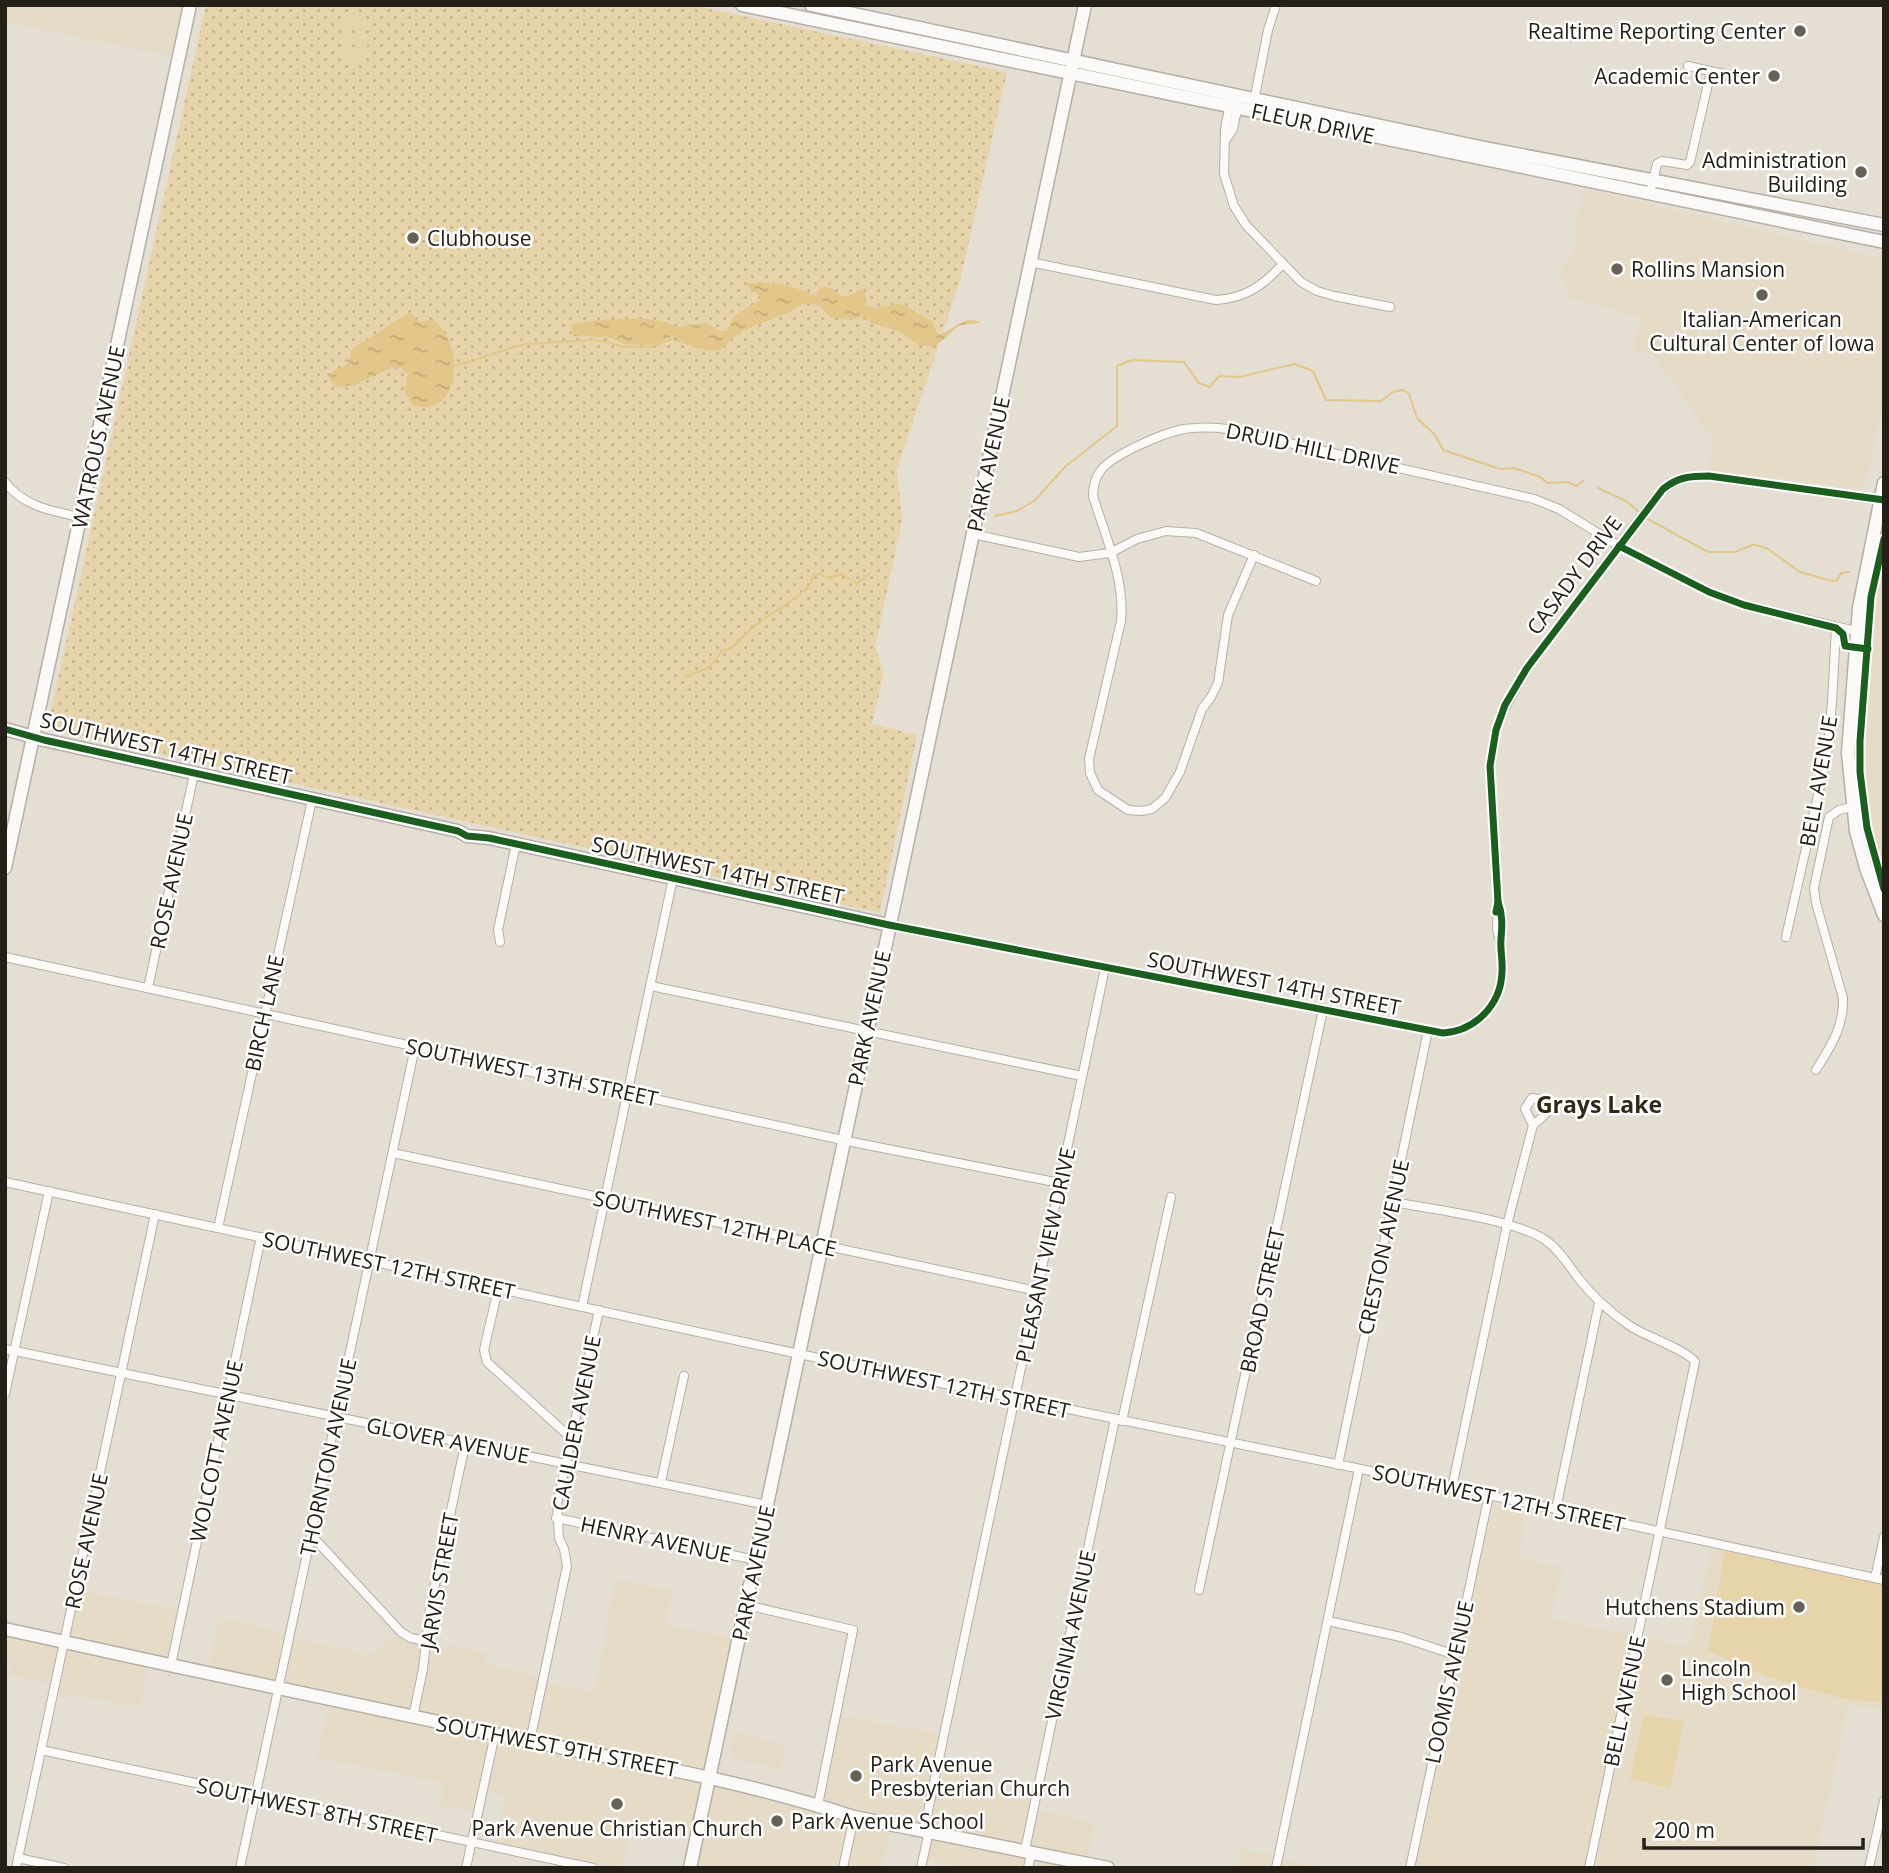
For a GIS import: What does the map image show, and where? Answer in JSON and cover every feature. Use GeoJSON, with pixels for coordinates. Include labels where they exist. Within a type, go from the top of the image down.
{"type":"FeatureCollection","features":[{"type":"Feature","properties":{"kind":"street","name":"WATROUS AVENUE"},"geometry":{"type":"LineString","coordinates":[[5,868],[190,5]]}},
{"type":"Feature","properties":{"kind":"street","name":"FLEUR DRIVE"},"geometry":{"type":"LineString","coordinates":[[743,5],[1072,66]]}},
{"type":"Feature","properties":{"kind":"street","name":"FLEUR DRIVE"},"geometry":{"type":"LineString","coordinates":[[811,5],[1072,66],[1651,188],[1884,242]]}},
{"type":"Feature","properties":{"kind":"street","name":"PARK AVENUE"},"geometry":{"type":"LineString","coordinates":[[690,1868],[1085,5]]}},
{"type":"Feature","properties":{"kind":"street"},"geometry":{"type":"LineString","coordinates":[[1253,105],[1268,30],[1276,5]]}},
{"type":"Feature","properties":{"kind":"street"},"geometry":{"type":"LineString","coordinates":[[1688,66],[1741,78]]}},
{"type":"Feature","properties":{"kind":"street"},"geometry":{"type":"LineString","coordinates":[[1651,188],[1657,164],[1662,161],[1687,165],[1690,163],[1711,71]]}},
{"type":"Feature","properties":{"kind":"street"},"geometry":{"type":"LineString","coordinates":[[1235,101],[1225,129],[1224,174],[1234,206],[1246,225],[1301,282],[1317,291],[1390,307]]}},
{"type":"Feature","properties":{"kind":"street","name":"FLEUR DRIVE"},"geometry":{"type":"LineString","coordinates":[[1651,188],[1884,226]]}},
{"type":"Feature","properties":{"kind":"street"},"geometry":{"type":"LineString","coordinates":[[1030,262],[1216,300],[1231,299],[1252,291],[1265,283],[1282,265]]}},
{"type":"Feature","properties":{"kind":"street","name":"DRUID HILL DRIVE"},"geometry":{"type":"LineString","coordinates":[[1254,555],[1228,615],[1218,683],[1202,709],[1180,772],[1165,798],[1152,809],[1128,810],[1098,790],[1090,773],[1089,759],[1123,603],[1121,584],[1093,496],[1094,482],[1109,463],[1155,437],[1184,429],[1228,429],[1508,491],[1559,509],[1619,546],[1709,592],[1744,605],[1836,628]]}},
{"type":"Feature","properties":{"kind":"street","name":"CASADY DRIVE"},"geometry":{"type":"LineString","coordinates":[[1428,1030],[1443,1033],[1456,1031],[1477,1020],[1488,1010],[1501,982],[1490,766],[1496,730],[1505,705],[1517,682],[1643,512],[1671,482],[1691,475],[1880,500]]}},
{"type":"Feature","properties":{"kind":"street"},"geometry":{"type":"LineString","coordinates":[[1884,482],[1862,584],[1848,753],[1852,807],[1866,868],[1884,915]]}},
{"type":"Feature","properties":{"kind":"street"},"geometry":{"type":"LineString","coordinates":[[7,490],[42,509],[80,517]]}},
{"type":"Feature","properties":{"kind":"street"},"geometry":{"type":"LineString","coordinates":[[973,534],[1079,557],[1095,557],[1111,553],[1146,536],[1176,531],[1205,535],[1316,581]]}},
{"type":"Feature","properties":{"kind":"street"},"geometry":{"type":"LineString","coordinates":[[1836,628],[1856,631]]}},
{"type":"Feature","properties":{"kind":"street","name":"BELL AVENUE"},"geometry":{"type":"LineString","coordinates":[[1786,937],[1827,755],[1836,628]]}},
{"type":"Feature","properties":{"kind":"street","name":"SOUTHWEST 14TH STREET"},"geometry":{"type":"LineString","coordinates":[[5,729],[194,774],[458,831],[467,836],[489,838],[889,925],[1428,1030]]}},
{"type":"Feature","properties":{"kind":"street","name":"ROSE AVENUE"},"geometry":{"type":"LineString","coordinates":[[148,988],[194,774]]}},
{"type":"Feature","properties":{"kind":"street","name":"BIRCH LANE"},"geometry":{"type":"LineString","coordinates":[[218,1228],[312,800]]}},
{"type":"Feature","properties":{"kind":"street"},"geometry":{"type":"LineString","coordinates":[[1816,1070],[1835,1041],[1844,1012],[1843,998],[1814,888],[1829,817],[1839,810],[1852,807]]}},
{"type":"Feature","properties":{"kind":"street"},"geometry":{"type":"LineString","coordinates":[[500,942],[498,930],[516,844]]}},
{"type":"Feature","properties":{"kind":"street","name":"CAULDER AVENUE"},"geometry":{"type":"LineString","coordinates":[[582,1307],[673,878]]}},
{"type":"Feature","properties":{"kind":"street","name":"SOUTHWEST 13TH STREET"},"geometry":{"type":"LineString","coordinates":[[5,957],[628,1093],[1060,1183]]}},
{"type":"Feature","properties":{"kind":"street","name":"PLEASANT VIEW DRIVE"},"geometry":{"type":"LineString","coordinates":[[921,1868],[1105,968]]}},
{"type":"Feature","properties":{"kind":"street"},"geometry":{"type":"LineString","coordinates":[[651,986],[1082,1076]]}},
{"type":"Feature","properties":{"kind":"street","name":"BROAD STREET"},"geometry":{"type":"LineString","coordinates":[[1199,1590],[1323,1010]]}},
{"type":"Feature","properties":{"kind":"street","name":"CRESTON AVENUE"},"geometry":{"type":"LineString","coordinates":[[1338,1465],[1428,1030]]}},
{"type":"Feature","properties":{"kind":"street","name":"THORNTON AVENUE"},"geometry":{"type":"LineString","coordinates":[[240,1868],[415,1047]]}},
{"type":"Feature","properties":{"kind":"street"},"geometry":{"type":"LineString","coordinates":[[1452,1488],[1507,1225],[1533,1125]]}},
{"type":"Feature","properties":{"kind":"street","name":"SOUTHWEST 12TH PLACE"},"geometry":{"type":"LineString","coordinates":[[393,1153],[1037,1291]]}},
{"type":"Feature","properties":{"kind":"street","name":"SOUTHWEST 12TH STREET"},"geometry":{"type":"LineString","coordinates":[[5,1182],[799,1354],[1489,1495],[1879,1579]]}},
{"type":"Feature","properties":{"kind":"street"},"geometry":{"type":"LineString","coordinates":[[5,1394],[10,1350],[49,1191]]}},
{"type":"Feature","properties":{"kind":"street","name":"VIRGINIA AVENUE"},"geometry":{"type":"LineString","coordinates":[[1028,1868],[1028,1851],[1118,1420],[1171,1197]]}},
{"type":"Feature","properties":{"kind":"street"},"geometry":{"type":"LineString","coordinates":[[1393,1202],[1526,1230],[1550,1244],[1564,1257],[1599,1303],[1556,1509]]}},
{"type":"Feature","properties":{"kind":"street","name":"ROSE AVENUE"},"geometry":{"type":"LineString","coordinates":[[16,1868],[155,1214]]}},
{"type":"Feature","properties":{"kind":"street","name":"WOLCOTT AVENUE"},"geometry":{"type":"LineString","coordinates":[[171,1665],[261,1237]]}},
{"type":"Feature","properties":{"kind":"street"},"geometry":{"type":"LineString","coordinates":[[498,1289],[484,1350],[487,1362],[571,1438]]}},
{"type":"Feature","properties":{"kind":"street","name":"BELL AVENUE"},"geometry":{"type":"LineString","coordinates":[[1589,1868],[1695,1369],[1695,1362],[1690,1355],[1634,1329],[1599,1303]]}},
{"type":"Feature","properties":{"kind":"street","name":"CAULDER AVENUE"},"geometry":{"type":"LineString","coordinates":[[530,1741],[567,1566],[556,1518],[599,1310]]}},
{"type":"Feature","properties":{"kind":"street","name":"GLOVER AVENUE"},"geometry":{"type":"LineString","coordinates":[[10,1350],[767,1505]]}},
{"type":"Feature","properties":{"kind":"street"},"geometry":{"type":"LineString","coordinates":[[661,1482],[684,1376]]}},
{"type":"Feature","properties":{"kind":"street","name":"JARVIS STREET"},"geometry":{"type":"LineString","coordinates":[[413,1717],[430,1608],[465,1445]]}},
{"type":"Feature","properties":{"kind":"street"},"geometry":{"type":"LineString","coordinates":[[1276,1868],[1359,1469]]}},
{"type":"Feature","properties":{"kind":"street","name":"LOOMIS AVENUE"},"geometry":{"type":"LineString","coordinates":[[1410,1868],[1489,1495]]}},
{"type":"Feature","properties":{"kind":"street","name":"HENRY AVENUE"},"geometry":{"type":"LineString","coordinates":[[556,1518],[756,1560]]}},
{"type":"Feature","properties":{"kind":"street"},"geometry":{"type":"LineString","coordinates":[[312,1536],[401,1632],[411,1638],[426,1641]]}},
{"type":"Feature","properties":{"kind":"street"},"geometry":{"type":"LineString","coordinates":[[1879,1579],[1884,1538]]}},
{"type":"Feature","properties":{"kind":"street"},"geometry":{"type":"LineString","coordinates":[[746,1605],[850,1628],[853,1632],[818,1805]]}},
{"type":"Feature","properties":{"kind":"street"},"geometry":{"type":"LineString","coordinates":[[1328,1621],[1401,1637],[1455,1656]]}},
{"type":"Feature","properties":{"kind":"street","name":"SOUTHWEST 9TH STREET"},"geometry":{"type":"LineString","coordinates":[[5,1629],[279,1689],[710,1777],[854,1817],[1108,1868]]}},
{"type":"Feature","properties":{"kind":"street"},"geometry":{"type":"LineString","coordinates":[[466,1868],[495,1734]]}},
{"type":"Feature","properties":{"kind":"street","name":"SOUTHWEST 8TH STREET"},"geometry":{"type":"LineString","coordinates":[[41,1750],[593,1868]]}},
{"type":"Feature","properties":{"kind":"street"},"geometry":{"type":"LineString","coordinates":[[1869,1868],[1884,1801]]}},
{"type":"Feature","properties":{"kind":"street"},"geometry":{"type":"LineString","coordinates":[[843,1868],[854,1817]]}},
{"type":"Feature","properties":{"kind":"street"},"geometry":{"type":"LineString","coordinates":[[18,1858],[64,1868]]}},
{"type":"Feature","properties":{"kind":"shaded area"},"geometry":{"type":"Polygon","coordinates":[[[5,5],[190,5],[179,58],[5,22],[5,5]]]}},
{"type":"Feature","properties":{"kind":"shaded area"},"geometry":{"type":"Polygon","coordinates":[[[206,5],[691,5],[1007,72],[960,281],[897,470],[902,521],[875,647],[884,672],[872,724],[917,735],[880,913],[47,729],[206,5]]]}},
{"type":"Feature","properties":{"kind":"shaded area"},"geometry":{"type":"Polygon","coordinates":[[[347,15],[372,20],[370,31],[344,26],[347,15]]]}},
{"type":"Feature","properties":{"kind":"shaded area"},"geometry":{"type":"Polygon","coordinates":[[[344,31],[369,36],[367,47],[341,42],[344,31]]]}},
{"type":"Feature","properties":{"kind":"shaded area"},"geometry":{"type":"Polygon","coordinates":[[[340,47],[366,52],[364,63],[338,58],[340,47]]]}},
{"type":"Feature","properties":{"kind":"shaded area"},"geometry":{"type":"Polygon","coordinates":[[[1584,189],[1884,259],[1884,402],[1864,489],[1708,469],[1713,439],[1653,355],[1633,351],[1640,317],[1570,299],[1559,273],[1576,246],[1575,231],[1584,189]]]}},
{"type":"Feature","properties":{"kind":"shaded area"},"geometry":{"type":"Polygon","coordinates":[[[1884,483],[1884,915],[1852,807],[1856,631],[1884,483]]]}},
{"type":"Feature","properties":{"kind":"shaded area","name":"Lincoln High School"},"geometry":{"type":"Polygon","coordinates":[[[1495,1505],[1527,1511],[1518,1558],[1563,1567],[1550,1618],[1689,1647],[1711,1549],[1884,1580],[1884,1711],[1849,1704],[1813,1868],[1410,1868],[1463,1616],[1495,1505]]]}},
{"type":"Feature","properties":{"kind":"shaded area","name":"Hutchens Stadium"},"geometry":{"type":"Polygon","coordinates":[[[1725,1551],[1884,1585],[1884,1703],[1843,1699],[1768,1677],[1708,1651],[1725,1551]]]}},
{"type":"Feature","properties":{"kind":"shaded area"},"geometry":{"type":"Polygon","coordinates":[[[616,1579],[673,1591],[666,1624],[739,1640],[710,1777],[818,1805],[836,1715],[944,1734],[940,1757],[989,1768],[985,1789],[1036,1799],[1034,1809],[1095,1823],[1087,1863],[1108,1868],[959,1868],[922,1861],[929,1831],[891,1826],[881,1868],[690,1868],[696,1837],[633,1823],[622,1868],[593,1868],[495,1847],[506,1796],[483,1791],[478,1812],[440,1805],[444,1783],[317,1757],[330,1699],[207,1673],[219,1618],[291,1634],[291,1638],[363,1653],[362,1661],[401,1632],[411,1638],[487,1653],[485,1664],[543,1677],[543,1683],[594,1692],[616,1579]]]}},
{"type":"Feature","properties":{"kind":"shaded area"},"geometry":{"type":"Polygon","coordinates":[[[76,1589],[182,1611],[171,1665],[149,1661],[140,1707],[54,1692],[55,1684],[9,1675],[12,1662],[5,1661],[5,1629],[64,1642],[76,1589]]]}},
{"type":"Feature","properties":{"kind":"shaded area"},"geometry":{"type":"Polygon","coordinates":[[[1644,1714],[1684,1722],[1670,1788],[1630,1779],[1644,1714]]]}},
{"type":"Feature","properties":{"kind":"shaded area"},"geometry":{"type":"Polygon","coordinates":[[[733,1732],[786,1745],[781,1770],[732,1758],[729,1752],[733,1732]]]}},
{"type":"Feature","properties":{"kind":"shaded area"},"geometry":{"type":"Polygon","coordinates":[[[1241,1849],[1279,1856],[1279,1859],[1330,1868],[1237,1868],[1241,1849]]]}},
{"type":"Feature","properties":{"kind":"water"},"geometry":{"type":"Polygon","coordinates":[[[746,282],[782,285],[817,296],[817,291],[825,286],[844,296],[864,288],[867,306],[906,306],[932,322],[938,335],[964,321],[975,320],[981,323],[960,325],[937,345],[930,347],[920,345],[898,331],[872,323],[863,317],[831,318],[818,305],[802,304],[792,311],[742,331],[719,350],[709,351],[675,341],[673,336],[647,345],[624,344],[609,337],[573,336],[571,324],[626,319],[656,320],[677,327],[707,323],[725,332],[737,314],[761,300],[746,282]]]}},
{"type":"Feature","properties":{"kind":"water"},"geometry":{"type":"Polygon","coordinates":[[[410,312],[420,323],[433,319],[449,341],[454,364],[450,387],[445,397],[437,404],[427,407],[413,406],[405,390],[408,374],[401,368],[390,368],[355,385],[335,387],[327,374],[347,365],[352,349],[410,312]]]}},
{"type":"Feature","properties":{"kind":"waterway"},"geometry":{"type":"LineString","coordinates":[[455,366],[525,344],[589,340],[623,347],[649,347],[673,339]]}},
{"type":"Feature","properties":{"kind":"waterway"},"geometry":{"type":"LineString","coordinates":[[995,516],[1017,511],[1034,501],[1066,466],[1117,426],[1117,366],[1132,360],[1184,362],[1199,383],[1210,387],[1219,376],[1240,377],[1294,364],[1313,371],[1326,400],[1381,401],[1393,392],[1404,390],[1409,394],[1417,418],[1435,435],[1443,450],[1500,469],[1514,468],[1540,477],[1547,483],[1567,482],[1576,486],[1583,481]]}},
{"type":"Feature","properties":{"kind":"waterway"},"geometry":{"type":"LineString","coordinates":[[1598,488],[1626,501],[1639,512]]}},
{"type":"Feature","properties":{"kind":"waterway"},"geometry":{"type":"LineString","coordinates":[[1646,518],[1708,552],[1735,552],[1756,545],[1768,549],[1800,572],[1837,581],[1841,573],[1849,572]]}},
{"type":"Feature","properties":{"kind":"waterway"},"geometry":{"type":"LineString","coordinates":[[684,677],[710,667],[722,651],[735,645],[758,623],[804,591],[811,584],[813,575],[820,574],[829,578],[842,574],[857,584],[870,573]]}},
{"type":"Feature","properties":{"kind":"cycle path"},"geometry":{"type":"LineString","coordinates":[[1496,912],[1498,902],[1490,766],[1496,730],[1505,705],[1527,668],[1663,489],[1684,478],[1709,476],[1884,500]]}},
{"type":"Feature","properties":{"kind":"cycle path"},"geometry":{"type":"LineString","coordinates":[[1884,539],[1871,597],[1860,741],[1860,772],[1867,828],[1884,889]]}},
{"type":"Feature","properties":{"kind":"cycle path"},"geometry":{"type":"LineString","coordinates":[[1619,546],[1709,592],[1744,605],[1836,628],[1843,634],[1845,646],[1868,649]]}},
{"type":"Feature","properties":{"kind":"cycle path"},"geometry":{"type":"LineString","coordinates":[[5,729],[44,740],[458,831],[467,836],[489,838],[889,925],[1443,1033],[1475,1022],[1497,995],[1502,968],[1502,920],[1498,902]]}},
{"type":"Feature","properties":{"kind":"place","name":"Realtime Reporting Center"},"geometry":{"type":"Point","coordinates":[1800,31]}},
{"type":"Feature","properties":{"kind":"place","name":"Academic Center"},"geometry":{"type":"Point","coordinates":[1774,76]}},
{"type":"Feature","properties":{"kind":"place","name":"Administration Building"},"geometry":{"type":"Point","coordinates":[1861,172]}},
{"type":"Feature","properties":{"kind":"place","name":"Clubhouse"},"geometry":{"type":"Point","coordinates":[413,238]}},
{"type":"Feature","properties":{"kind":"place","name":"Rollins Mansion"},"geometry":{"type":"Point","coordinates":[1617,269]}},
{"type":"Feature","properties":{"kind":"place","name":"Italian-American Cultural Center of Iowa"},"geometry":{"type":"Point","coordinates":[1762,295]}},
{"type":"Feature","properties":{"kind":"place","name":"Hutchens Stadium"},"geometry":{"type":"Point","coordinates":[1799,1607]}},
{"type":"Feature","properties":{"kind":"place","name":"Lincoln High School"},"geometry":{"type":"Point","coordinates":[1667,1680]}},
{"type":"Feature","properties":{"kind":"place","name":"Park Avenue Presbyterian Church"},"geometry":{"type":"Point","coordinates":[856,1776]}},
{"type":"Feature","properties":{"kind":"place","name":"Park Avenue Christian Church"},"geometry":{"type":"Point","coordinates":[617,1804]}},
{"type":"Feature","properties":{"kind":"place","name":"Park Avenue School"},"geometry":{"type":"Point","coordinates":[777,1821]}},
{"type":"Feature","properties":{"kind":"district","name":"Grays Lake"},"geometry":{"type":"Point","coordinates":[1599,1104]}}]}
